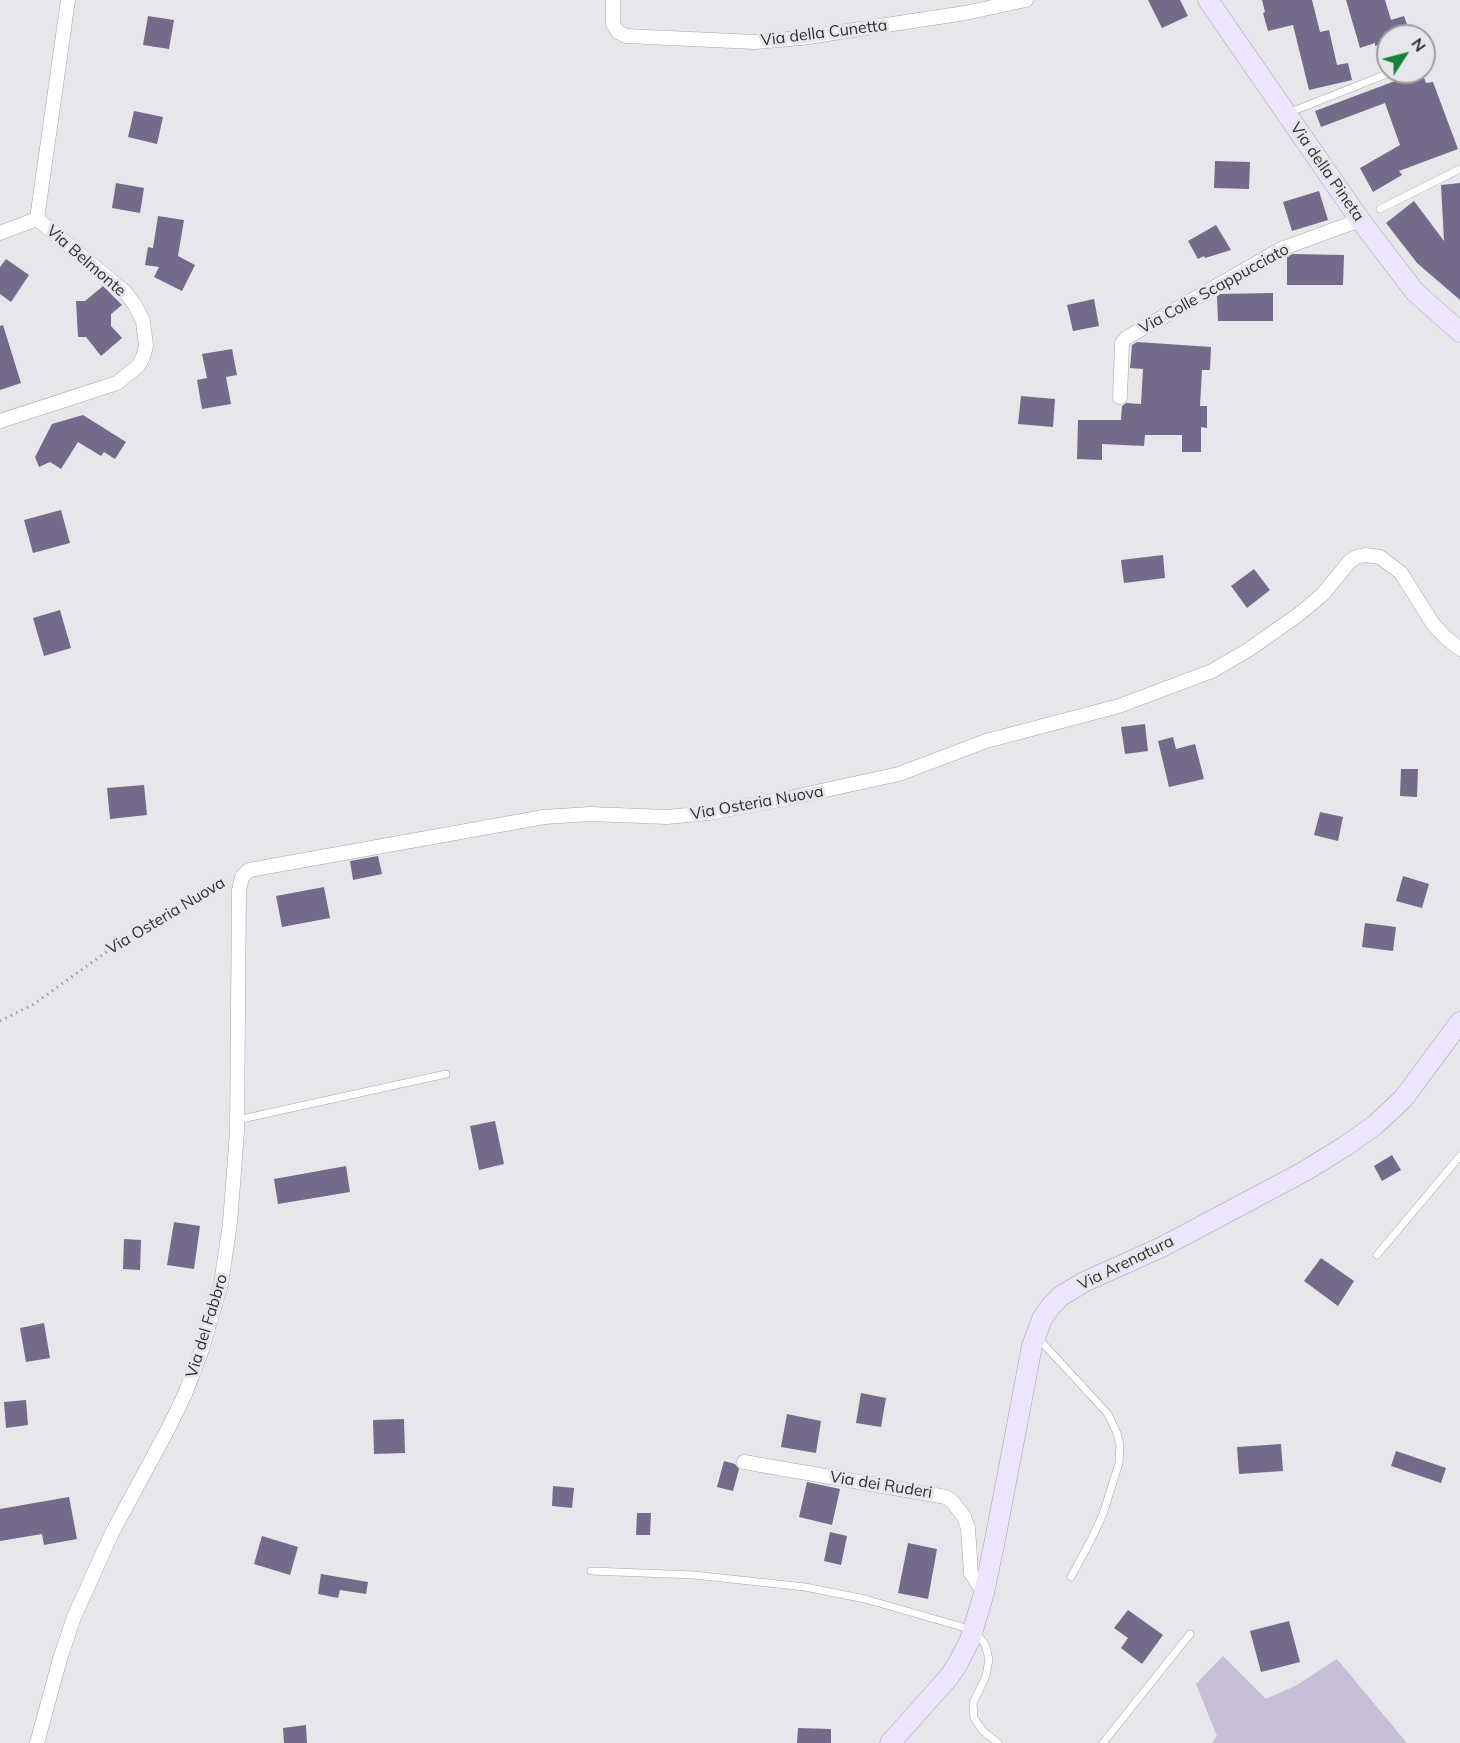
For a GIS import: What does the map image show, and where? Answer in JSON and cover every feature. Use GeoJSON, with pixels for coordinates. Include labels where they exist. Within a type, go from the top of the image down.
{"type":"FeatureCollection","features":[{"type":"Feature","properties":{"kind":"street","name":"Via Belmonte"},"geometry":{"type":"LineString","coordinates":[[37,219],[68,0]]}},
{"type":"Feature","properties":{"kind":"street","name":"Via della Cunetta"},"geometry":{"type":"LineString","coordinates":[[613,0],[613,24],[618,32],[626,36],[755,42],[801,38],[941,17],[1026,0]]}},
{"type":"Feature","properties":{"kind":"street","name":"Via della Pineta"},"geometry":{"type":"LineString","coordinates":[[1208,0],[1359,220],[1415,292],[1460,332]]}},
{"type":"Feature","properties":{"kind":"street","name":"Via Belmonte"},"geometry":{"type":"LineString","coordinates":[[0,233],[37,219]]}},
{"type":"Feature","properties":{"kind":"street","name":"Via Belmonte"},"geometry":{"type":"LineString","coordinates":[[0,421],[111,386],[133,370],[145,352],[146,337],[143,321],[125,292],[37,219]]}},
{"type":"Feature","properties":{"kind":"street","name":"Via Colle Scappucciato"},"geometry":{"type":"LineString","coordinates":[[1120,397],[1122,342],[1126,338],[1281,249],[1359,220]]}},
{"type":"Feature","properties":{"kind":"street","name":"Via Osteria Nuova"},"geometry":{"type":"LineString","coordinates":[[242,877],[249,870],[257,867],[532,819],[578,814],[649,817],[698,814],[789,798],[899,774],[1000,736],[1119,706],[1212,671],[1248,650],[1298,615],[1323,594],[1352,560],[1365,555],[1380,557],[1401,573],[1437,629],[1460,649]]}},
{"type":"Feature","properties":{"kind":"street","name":"Via del Fabbro"},"geometry":{"type":"LineString","coordinates":[[37,1743],[60,1659],[79,1604],[123,1512],[174,1418],[204,1343],[226,1256],[237,1120],[238,894],[242,877]]}},
{"type":"Feature","properties":{"kind":"street","name":"Via Arenatura"},"geometry":{"type":"LineString","coordinates":[[890,1743],[949,1677],[965,1652],[984,1593],[1035,1335],[1051,1306],[1074,1288],[1105,1271],[1162,1247],[1310,1167],[1356,1139],[1403,1099],[1460,1022]]}},
{"type":"Feature","properties":{"kind":"street","name":"Via dei Ruderi"},"geometry":{"type":"LineString","coordinates":[[744,1462],[946,1497],[953,1502],[964,1517],[968,1528],[972,1573],[984,1593]]}},
{"type":"Feature","properties":{"kind":"lane"},"geometry":{"type":"LineString","coordinates":[[1287,113],[1376,78]]}},
{"type":"Feature","properties":{"kind":"lane"},"geometry":{"type":"LineString","coordinates":[[1380,209],[1460,169]]}},
{"type":"Feature","properties":{"kind":"lane"},"geometry":{"type":"LineString","coordinates":[[237,1120],[446,1074]]}},
{"type":"Feature","properties":{"kind":"lane"},"geometry":{"type":"LineString","coordinates":[[1377,1255],[1460,1156]]}},
{"type":"Feature","properties":{"kind":"lane"},"geometry":{"type":"LineString","coordinates":[[1035,1335],[1104,1409],[1113,1422],[1119,1438],[1119,1463],[1107,1500],[1091,1540],[1071,1576]]}},
{"type":"Feature","properties":{"kind":"lane"},"geometry":{"type":"LineString","coordinates":[[591,1570],[694,1575],[805,1587],[883,1604],[973,1630],[985,1644],[989,1659],[986,1676],[973,1703],[975,1718],[983,1731],[998,1743]]}},
{"type":"Feature","properties":{"kind":"lane"},"geometry":{"type":"LineString","coordinates":[[1103,1743],[1190,1634]]}},
{"type":"Feature","properties":{"kind":"path","name":"Via Osteria Nuova"},"geometry":{"type":"LineString","coordinates":[[0,1021],[34,1004],[109,950],[218,882],[230,877],[242,877]]}},
{"type":"Feature","properties":{"kind":"shaded area"},"geometry":{"type":"Polygon","coordinates":[[[1223,1656],[1266,1699],[1297,1685],[1337,1659],[1407,1743],[1212,1743],[1217,1736],[1196,1684],[1223,1656]]]}},
{"type":"Feature","properties":{"kind":"building"},"geometry":{"type":"Polygon","coordinates":[[[1148,0],[1180,0],[1188,16],[1162,28],[1148,0]]]}},
{"type":"Feature","properties":{"kind":"building"},"geometry":{"type":"Polygon","coordinates":[[[1262,0],[1312,0],[1320,32],[1329,30],[1337,65],[1348,63],[1352,80],[1309,90],[1293,25],[1268,31],[1262,0]]]}},
{"type":"Feature","properties":{"kind":"building"},"geometry":{"type":"Polygon","coordinates":[[[1346,0],[1385,0],[1391,20],[1404,16],[1407,24],[1376,24],[1376,46],[1375,43],[1360,48],[1346,0]]]}},
{"type":"Feature","properties":{"kind":"building"},"geometry":{"type":"Polygon","coordinates":[[[148,16],[174,20],[169,49],[143,45],[148,16]]]}},
{"type":"Feature","properties":{"kind":"building"},"geometry":{"type":"Polygon","coordinates":[[[1387,84],[1434,84],[1458,149],[1399,171],[1402,175],[1373,192],[1360,168],[1400,145],[1385,103],[1321,127],[1315,111],[1387,84]]]}},
{"type":"Feature","properties":{"kind":"building"},"geometry":{"type":"Polygon","coordinates":[[[134,111],[163,117],[157,144],[128,137],[134,111]]]}},
{"type":"Feature","properties":{"kind":"building"},"geometry":{"type":"Polygon","coordinates":[[[1215,161],[1250,162],[1249,189],[1214,188],[1215,161]]]}},
{"type":"Feature","properties":{"kind":"building"},"geometry":{"type":"Polygon","coordinates":[[[116,183],[144,188],[140,213],[112,208],[116,183]]]}},
{"type":"Feature","properties":{"kind":"building"},"geometry":{"type":"Polygon","coordinates":[[[1460,183],[1460,300],[1417,263],[1386,223],[1414,201],[1444,241],[1441,185],[1460,183]]]}},
{"type":"Feature","properties":{"kind":"building"},"geometry":{"type":"Polygon","coordinates":[[[1319,191],[1328,220],[1292,231],[1283,202],[1319,191]]]}},
{"type":"Feature","properties":{"kind":"building"},"geometry":{"type":"Polygon","coordinates":[[[158,216],[184,220],[178,256],[195,265],[182,291],[154,277],[159,267],[145,265],[148,247],[153,248],[158,216]]]}},
{"type":"Feature","properties":{"kind":"building"},"geometry":{"type":"Polygon","coordinates":[[[1216,225],[1231,250],[1198,259],[1188,241],[1216,225]]]}},
{"type":"Feature","properties":{"kind":"building"},"geometry":{"type":"Polygon","coordinates":[[[1293,254],[1344,255],[1343,285],[1287,285],[1287,256],[1293,254]]]}},
{"type":"Feature","properties":{"kind":"building"},"geometry":{"type":"Polygon","coordinates":[[[6,259],[29,275],[11,302],[0,294],[0,267],[6,259]]]}},
{"type":"Feature","properties":{"kind":"building"},"geometry":{"type":"Polygon","coordinates":[[[103,286],[122,305],[111,314],[111,326],[122,338],[101,356],[86,337],[78,337],[76,301],[85,301],[103,286]]]}},
{"type":"Feature","properties":{"kind":"building"},"geometry":{"type":"Polygon","coordinates":[[[1273,293],[1273,321],[1218,321],[1217,296],[1220,294],[1273,293]]]}},
{"type":"Feature","properties":{"kind":"building"},"geometry":{"type":"Polygon","coordinates":[[[1094,299],[1099,326],[1073,331],[1067,305],[1094,299]]]}},
{"type":"Feature","properties":{"kind":"building"},"geometry":{"type":"Polygon","coordinates":[[[3,325],[21,383],[0,390],[0,326],[3,325]]]}},
{"type":"Feature","properties":{"kind":"building"},"geometry":{"type":"Polygon","coordinates":[[[1137,342],[1211,347],[1210,370],[1202,370],[1200,406],[1207,406],[1207,428],[1201,427],[1201,452],[1182,452],[1182,435],[1145,435],[1144,446],[1102,444],[1102,460],[1077,459],[1078,420],[1121,420],[1122,406],[1126,403],[1141,404],[1143,369],[1130,368],[1132,345],[1137,342]]]}},
{"type":"Feature","properties":{"kind":"building"},"geometry":{"type":"Polygon","coordinates":[[[232,349],[237,375],[226,377],[231,404],[202,409],[197,380],[207,378],[202,354],[232,349]]]}},
{"type":"Feature","properties":{"kind":"building"},"geometry":{"type":"Polygon","coordinates":[[[1021,396],[1055,399],[1053,427],[1018,424],[1021,396]]]}},
{"type":"Feature","properties":{"kind":"building"},"geometry":{"type":"Polygon","coordinates":[[[83,415],[126,442],[115,459],[104,452],[101,456],[78,442],[61,469],[50,462],[39,467],[35,457],[52,424],[83,415]]]}},
{"type":"Feature","properties":{"kind":"building"},"geometry":{"type":"Polygon","coordinates":[[[61,510],[70,543],[33,553],[24,520],[61,510]]]}},
{"type":"Feature","properties":{"kind":"building"},"geometry":{"type":"Polygon","coordinates":[[[1163,555],[1165,578],[1124,583],[1121,560],[1163,555]]]}},
{"type":"Feature","properties":{"kind":"building"},"geometry":{"type":"Polygon","coordinates":[[[1254,569],[1270,590],[1247,608],[1231,586],[1254,569]]]}},
{"type":"Feature","properties":{"kind":"building"},"geometry":{"type":"Polygon","coordinates":[[[60,610],[71,648],[44,656],[33,618],[60,610]]]}},
{"type":"Feature","properties":{"kind":"building"},"geometry":{"type":"Polygon","coordinates":[[[1145,724],[1148,751],[1125,754],[1121,727],[1145,724]]]}},
{"type":"Feature","properties":{"kind":"building"},"geometry":{"type":"Polygon","coordinates":[[[1173,737],[1176,749],[1195,744],[1204,779],[1169,787],[1158,741],[1173,737]]]}},
{"type":"Feature","properties":{"kind":"building"},"geometry":{"type":"Polygon","coordinates":[[[1401,769],[1418,769],[1417,797],[1400,796],[1401,769]]]}},
{"type":"Feature","properties":{"kind":"building"},"geometry":{"type":"Polygon","coordinates":[[[144,785],[147,815],[110,819],[107,788],[144,785]]]}},
{"type":"Feature","properties":{"kind":"building"},"geometry":{"type":"Polygon","coordinates":[[[1320,812],[1343,817],[1338,841],[1314,835],[1320,812]]]}},
{"type":"Feature","properties":{"kind":"building"},"geometry":{"type":"Polygon","coordinates":[[[378,856],[382,874],[353,880],[350,861],[378,856]]]}},
{"type":"Feature","properties":{"kind":"building"},"geometry":{"type":"Polygon","coordinates":[[[1403,876],[1429,884],[1422,908],[1396,901],[1403,876]]]}},
{"type":"Feature","properties":{"kind":"building"},"geometry":{"type":"Polygon","coordinates":[[[324,887],[330,918],[282,927],[276,896],[324,887]]]}},
{"type":"Feature","properties":{"kind":"building"},"geometry":{"type":"Polygon","coordinates":[[[1365,923],[1396,927],[1393,951],[1362,947],[1365,923]]]}},
{"type":"Feature","properties":{"kind":"building"},"geometry":{"type":"Polygon","coordinates":[[[495,1121],[504,1164],[479,1170],[470,1126],[495,1121]]]}},
{"type":"Feature","properties":{"kind":"building"},"geometry":{"type":"Polygon","coordinates":[[[1392,1155],[1401,1170],[1382,1181],[1374,1166],[1392,1155]]]}},
{"type":"Feature","properties":{"kind":"building"},"geometry":{"type":"Polygon","coordinates":[[[346,1166],[350,1192],[278,1204],[274,1179],[346,1166]]]}},
{"type":"Feature","properties":{"kind":"building"},"geometry":{"type":"Polygon","coordinates":[[[174,1222],[200,1226],[194,1269],[167,1265],[174,1222]]]}},
{"type":"Feature","properties":{"kind":"building"},"geometry":{"type":"Polygon","coordinates":[[[124,1239],[141,1240],[140,1270],[123,1269],[124,1239]]]}},
{"type":"Feature","properties":{"kind":"building"},"geometry":{"type":"Polygon","coordinates":[[[1321,1258],[1354,1281],[1338,1306],[1304,1281],[1321,1258]]]}},
{"type":"Feature","properties":{"kind":"building"},"geometry":{"type":"Polygon","coordinates":[[[44,1323],[50,1358],[26,1362],[20,1328],[44,1323]]]}},
{"type":"Feature","properties":{"kind":"building"},"geometry":{"type":"Polygon","coordinates":[[[861,1393],[886,1398],[881,1427],[856,1423],[861,1393]]]}},
{"type":"Feature","properties":{"kind":"building"},"geometry":{"type":"Polygon","coordinates":[[[26,1400],[28,1425],[6,1428],[4,1402],[26,1400]]]}},
{"type":"Feature","properties":{"kind":"building"},"geometry":{"type":"Polygon","coordinates":[[[787,1414],[821,1421],[816,1453],[781,1447],[787,1414]]]}},
{"type":"Feature","properties":{"kind":"building"},"geometry":{"type":"Polygon","coordinates":[[[404,1419],[405,1453],[374,1454],[373,1420],[404,1419]]]}},
{"type":"Feature","properties":{"kind":"building"},"geometry":{"type":"Polygon","coordinates":[[[1281,1444],[1283,1471],[1239,1474],[1237,1447],[1281,1444]]]}},
{"type":"Feature","properties":{"kind":"building"},"geometry":{"type":"Polygon","coordinates":[[[1396,1451],[1446,1468],[1441,1483],[1391,1466],[1396,1451]]]}},
{"type":"Feature","properties":{"kind":"building"},"geometry":{"type":"Polygon","coordinates":[[[724,1461],[735,1464],[739,1469],[733,1491],[717,1487],[724,1461]]]}},
{"type":"Feature","properties":{"kind":"building"},"geometry":{"type":"Polygon","coordinates":[[[807,1482],[840,1489],[832,1525],[799,1517],[807,1482]]]}},
{"type":"Feature","properties":{"kind":"building"},"geometry":{"type":"Polygon","coordinates":[[[553,1486],[574,1488],[572,1508],[552,1506],[553,1486]]]}},
{"type":"Feature","properties":{"kind":"building"},"geometry":{"type":"Polygon","coordinates":[[[69,1497],[77,1539],[44,1545],[42,1534],[0,1541],[0,1509],[69,1497]]]}},
{"type":"Feature","properties":{"kind":"building"},"geometry":{"type":"Polygon","coordinates":[[[637,1513],[651,1513],[650,1535],[636,1535],[637,1513]]]}},
{"type":"Feature","properties":{"kind":"building"},"geometry":{"type":"Polygon","coordinates":[[[830,1532],[847,1536],[841,1565],[824,1561],[830,1532]]]}},
{"type":"Feature","properties":{"kind":"building"},"geometry":{"type":"Polygon","coordinates":[[[262,1536],[298,1547],[290,1575],[254,1564],[262,1536]]]}},
{"type":"Feature","properties":{"kind":"building"},"geometry":{"type":"Polygon","coordinates":[[[908,1543],[937,1549],[928,1599],[898,1593],[908,1543]]]}},
{"type":"Feature","properties":{"kind":"building"},"geometry":{"type":"Polygon","coordinates":[[[321,1574],[368,1582],[366,1594],[340,1590],[338,1598],[318,1594],[321,1574]]]}},
{"type":"Feature","properties":{"kind":"building"},"geometry":{"type":"Polygon","coordinates":[[[1128,1610],[1163,1635],[1142,1664],[1121,1648],[1128,1638],[1114,1628],[1128,1610]]]}},
{"type":"Feature","properties":{"kind":"building"},"geometry":{"type":"Polygon","coordinates":[[[1289,1621],[1300,1662],[1261,1672],[1250,1631],[1289,1621]]]}},
{"type":"Feature","properties":{"kind":"building"},"geometry":{"type":"Polygon","coordinates":[[[306,1725],[307,1743],[284,1743],[283,1728],[306,1725]]]}},
{"type":"Feature","properties":{"kind":"building"},"geometry":{"type":"Polygon","coordinates":[[[798,1728],[831,1729],[831,1743],[797,1743],[798,1728]]]}}]}
